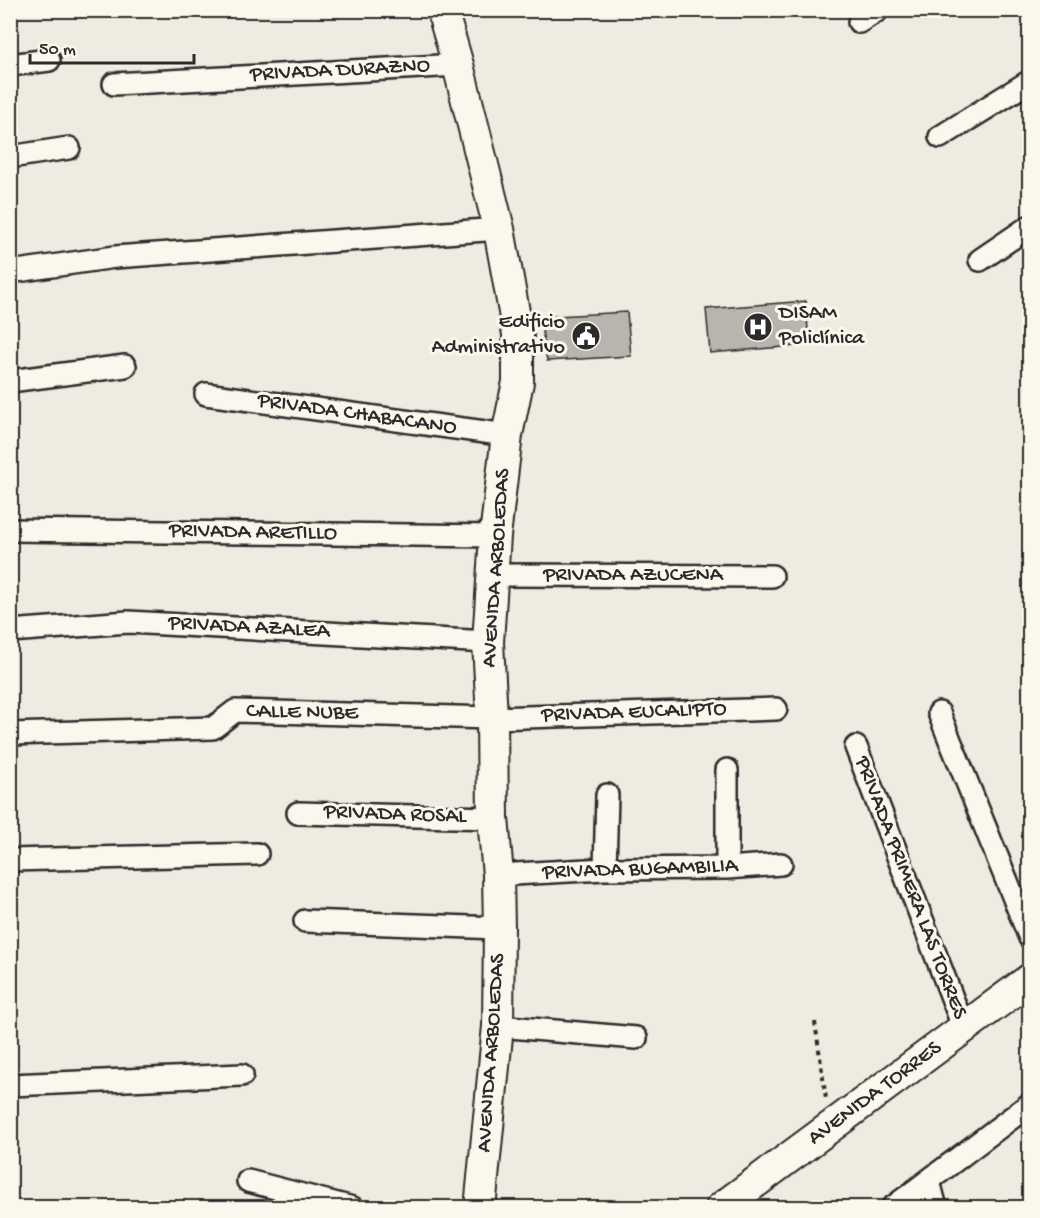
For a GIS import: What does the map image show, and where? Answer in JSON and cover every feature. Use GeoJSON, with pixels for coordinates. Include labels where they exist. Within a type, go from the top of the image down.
{"type":"FeatureCollection","features":[{"type":"Feature","properties":{"kind":"main road","name":"AVENIDA ARBOLEDAS"},"geometry":{"type":"LineString","coordinates":[[442,10],[499,229],[518,334],[518,382],[507,435],[495,536],[488,642],[492,718],[493,818],[498,875],[498,1026],[480,1208]]}},
{"type":"Feature","properties":{"kind":"main road","name":"AVENIDA TORRES"},"geometry":{"type":"LineString","coordinates":[[721,1208],[1029,979]]}},
{"type":"Feature","properties":{"kind":"street"},"geometry":{"type":"LineString","coordinates":[[859,22],[878,10]]}},
{"type":"Feature","properties":{"kind":"street"},"geometry":{"type":"LineString","coordinates":[[10,65],[49,60]]}},
{"type":"Feature","properties":{"kind":"street","name":"PRIVADA DURAZNO"},"geometry":{"type":"LineString","coordinates":[[114,84],[458,65]]}},
{"type":"Feature","properties":{"kind":"street"},"geometry":{"type":"LineString","coordinates":[[940,138],[1029,81]]}},
{"type":"Feature","properties":{"kind":"street"},"geometry":{"type":"LineString","coordinates":[[10,157],[69,148]]}},
{"type":"Feature","properties":{"kind":"street"},"geometry":{"type":"LineString","coordinates":[[980,260],[1029,226]]}},
{"type":"Feature","properties":{"kind":"street"},"geometry":{"type":"LineString","coordinates":[[10,272],[115,257],[499,229]]}},
{"type":"Feature","properties":{"kind":"street"},"geometry":{"type":"LineString","coordinates":[[10,381],[125,366]]}},
{"type":"Feature","properties":{"kind":"street","name":"PRIVADA CHABACANO"},"geometry":{"type":"LineString","coordinates":[[206,394],[507,435]]}},
{"type":"Feature","properties":{"kind":"street","name":"PRIVADA ARETILLO"},"geometry":{"type":"LineString","coordinates":[[10,530],[495,536]]}},
{"type":"Feature","properties":{"kind":"street","name":"PRIVADA AZUCENA"},"geometry":{"type":"LineString","coordinates":[[493,575],[772,576]]}},
{"type":"Feature","properties":{"kind":"street","name":"PRIVADA AZALEA"},"geometry":{"type":"LineString","coordinates":[[10,631],[128,622],[488,642]]}},
{"type":"Feature","properties":{"kind":"street","name":"PRIVADA EUCALIPTO"},"geometry":{"type":"LineString","coordinates":[[492,718],[776,709]]}},
{"type":"Feature","properties":{"kind":"street","name":"CALLE NUBE"},"geometry":{"type":"LineString","coordinates":[[10,734],[213,728],[235,711],[492,718]]}},
{"type":"Feature","properties":{"kind":"street"},"geometry":{"type":"LineString","coordinates":[[939,712],[1029,938]]}},
{"type":"Feature","properties":{"kind":"street","name":"PRIVADA PRIMERA LAS TORRES"},"geometry":{"type":"LineString","coordinates":[[856,747],[964,1029]]}},
{"type":"Feature","properties":{"kind":"street"},"geometry":{"type":"LineString","coordinates":[[726,770],[727,868]]}},
{"type":"Feature","properties":{"kind":"street"},"geometry":{"type":"LineString","coordinates":[[605,869],[607,795]]}},
{"type":"Feature","properties":{"kind":"street","name":"PRIVADA ROSAL"},"geometry":{"type":"LineString","coordinates":[[298,813],[493,818]]}},
{"type":"Feature","properties":{"kind":"street"},"geometry":{"type":"LineString","coordinates":[[10,860],[257,854]]}},
{"type":"Feature","properties":{"kind":"street","name":"PRIVADA BUGAMBILIA"},"geometry":{"type":"LineString","coordinates":[[498,875],[605,869],[727,868],[781,864]]}},
{"type":"Feature","properties":{"kind":"street"},"geometry":{"type":"LineString","coordinates":[[305,921],[499,928]]}},
{"type":"Feature","properties":{"kind":"street"},"geometry":{"type":"LineString","coordinates":[[498,1026],[636,1038]]}},
{"type":"Feature","properties":{"kind":"street"},"geometry":{"type":"LineString","coordinates":[[10,1085],[242,1075]]}},
{"type":"Feature","properties":{"kind":"street"},"geometry":{"type":"LineString","coordinates":[[892,1208],[1029,1104]]}},
{"type":"Feature","properties":{"kind":"street"},"geometry":{"type":"LineString","coordinates":[[248,1181],[352,1208]]}},
{"type":"Feature","properties":{"kind":"street"},"geometry":{"type":"LineString","coordinates":[[929,1181],[936,1208]]}},
{"type":"Feature","properties":{"kind":"path"},"geometry":{"type":"LineString","coordinates":[[815,1022],[831,1126]]}},
{"type":"Feature","properties":{"kind":"building","name":"DISAM Policlínica"},"geometry":{"type":"Polygon","coordinates":[[[806,301],[809,345],[710,353],[706,309],[806,301]]]}},
{"type":"Feature","properties":{"kind":"building","name":"Edificio Administrativo"},"geometry":{"type":"Polygon","coordinates":[[[627,312],[631,356],[547,361],[540,317],[627,312]]]}},
{"type":"Feature","properties":{"kind":"place","name":"DISAM Policlínica"},"geometry":{"type":"Point","coordinates":[758,327]}},
{"type":"Feature","properties":{"kind":"place","name":"Edificio Administrativo"},"geometry":{"type":"Point","coordinates":[586,336]}}]}
